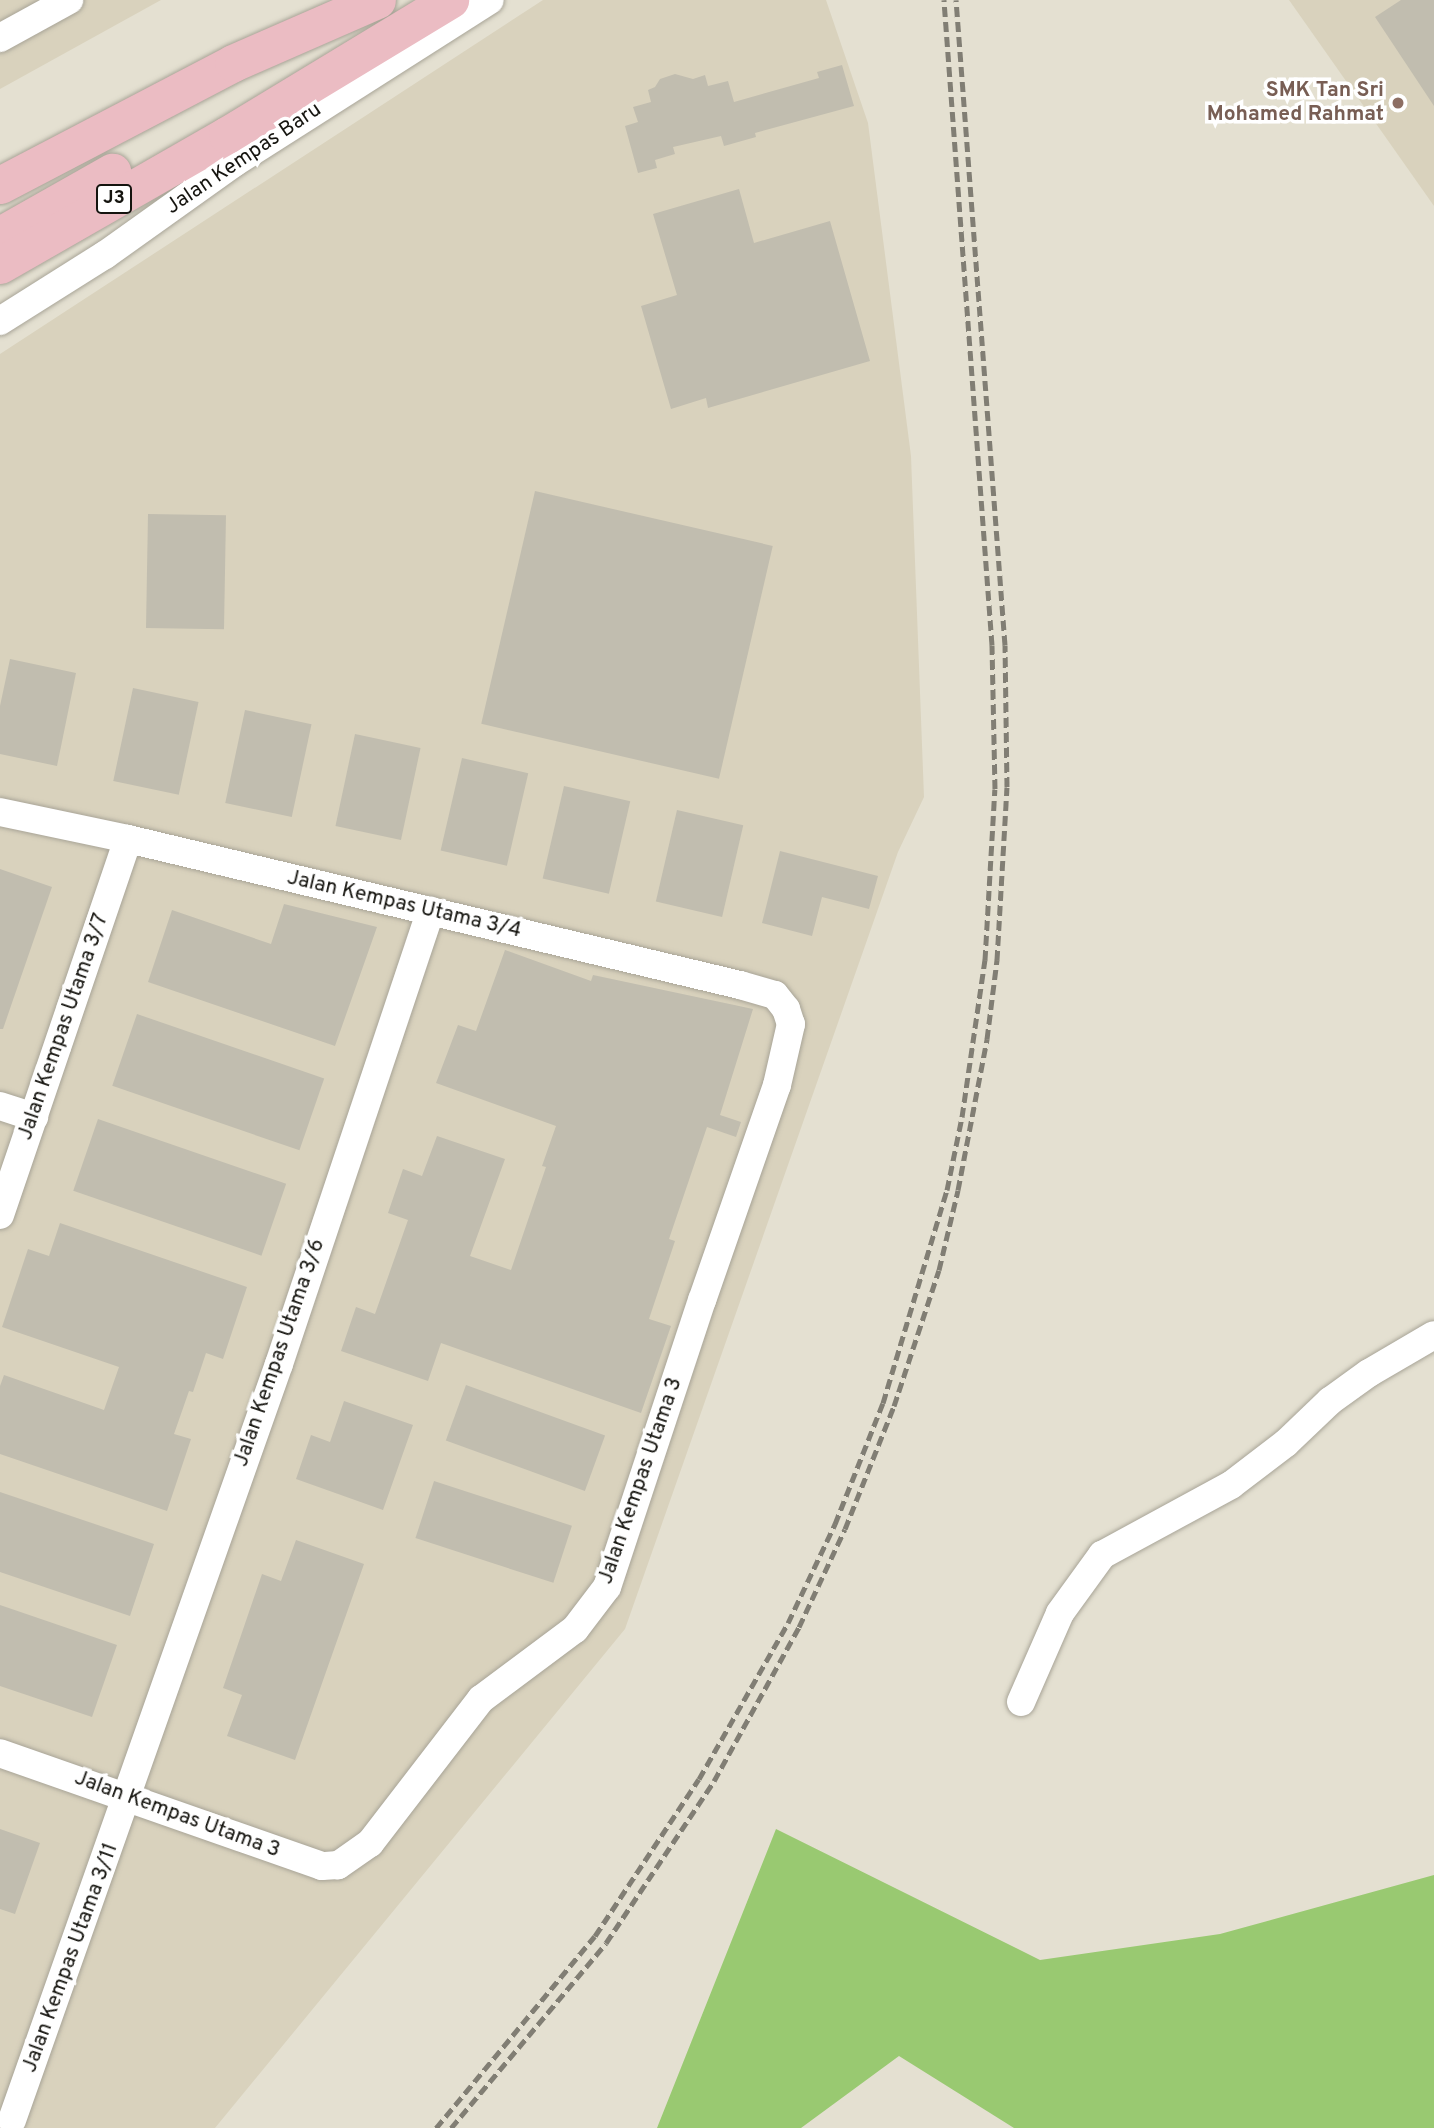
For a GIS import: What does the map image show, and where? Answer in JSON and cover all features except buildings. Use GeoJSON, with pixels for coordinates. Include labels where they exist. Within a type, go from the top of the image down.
{"type":"FeatureCollection","features":[{"type":"Feature","properties":{"kind":"main road"},"geometry":{"type":"LineString","coordinates":[[233,63],[306,12],[316,0]]}},
{"type":"Feature","properties":{"kind":"main road"},"geometry":{"type":"LineString","coordinates":[[10,176],[233,63],[377,0]]}},
{"type":"Feature","properties":{"kind":"main road","name":"Jalan Kempas Baru"},"geometry":{"type":"LineString","coordinates":[[0,265],[227,135],[450,0]]}},
{"type":"Feature","properties":{"kind":"main road"},"geometry":{"type":"LineString","coordinates":[[0,235],[175,139],[227,135]]}},
{"type":"Feature","properties":{"kind":"street"},"geometry":{"type":"LineString","coordinates":[[0,38],[69,0]]}},
{"type":"Feature","properties":{"kind":"street","name":"Jalan Kempas Baru"},"geometry":{"type":"LineString","coordinates":[[0,321],[105,255],[234,163],[382,66],[490,0]]}},
{"type":"Feature","properties":{"kind":"street","name":"Jalan Kempas Utama 3/4"},"geometry":{"type":"LineString","coordinates":[[0,812],[128,839],[775,995],[786,1009],[791,1024]]}},
{"type":"Feature","properties":{"kind":"street","name":"Jalan Kempas Utama 3/7"},"geometry":{"type":"LineString","coordinates":[[0,1214],[128,839]]}},
{"type":"Feature","properties":{"kind":"street","name":"Jalan Kempas Utama 3/6"},"geometry":{"type":"LineString","coordinates":[[129,1796],[269,1385],[279,1364],[431,911]]}},
{"type":"Feature","properties":{"kind":"street","name":"Jalan Kempas Utama 3"},"geometry":{"type":"LineString","coordinates":[[0,1752],[322,1866],[338,1865],[370,1843],[481,1699],[575,1629],[607,1587],[777,1085],[791,1024]]}},
{"type":"Feature","properties":{"kind":"street"},"geometry":{"type":"LineString","coordinates":[[0,1106],[34,1117]]}},
{"type":"Feature","properties":{"kind":"street"},"geometry":{"type":"LineString","coordinates":[[1021,1702],[1060,1613],[1102,1555],[1231,1485],[1286,1443],[1330,1401],[1368,1373],[1434,1335]]}},
{"type":"Feature","properties":{"kind":"street","name":"Jalan Kempas Utama 3/11"},"geometry":{"type":"LineString","coordinates":[[12,2120],[129,1796]]}},
{"type":"Feature","properties":{"kind":"shaded area"},"geometry":{"type":"Polygon","coordinates":[[[0,0],[161,0],[0,89],[0,0]]]}},
{"type":"Feature","properties":{"kind":"shaded area"},"geometry":{"type":"Polygon","coordinates":[[[543,0],[826,0],[868,123],[911,456],[924,797],[898,852],[625,1629],[215,2128],[0,2128],[0,354],[543,0]]]}},
{"type":"Feature","properties":{"kind":"shaded area","name":"SMK Tan Sri Mohamed Rahmat"},"geometry":{"type":"Polygon","coordinates":[[[1289,0],[1434,0],[1434,206],[1289,0]]]}},
{"type":"Feature","properties":{"kind":"green space"},"geometry":{"type":"Polygon","coordinates":[[[776,1829],[1040,1960],[1220,1934],[1434,1875],[1434,2128],[1014,2128],[899,2056],[801,2128],[657,2128],[776,1829]]]}},
{"type":"Feature","properties":{"kind":"railway"},"geometry":{"type":"LineString","coordinates":[[436,2128],[595,1936],[699,1779],[788,1623],[835,1524],[883,1403],[947,1190],[962,1117],[985,960],[995,789],[992,645],[944,0]]}},
{"type":"Feature","properties":{"kind":"railway"},"geometry":{"type":"LineString","coordinates":[[451,2128],[606,1943],[714,1781],[799,1627],[845,1529],[894,1406],[939,1270],[958,1190],[987,1039],[997,960],[1007,787],[1005,645],[956,0]]}},
{"type":"Feature","properties":{"kind":"place","name":"SMK Tan Sri Mohamed Rahmat"},"geometry":{"type":"Point","coordinates":[1398,103]}}]}
